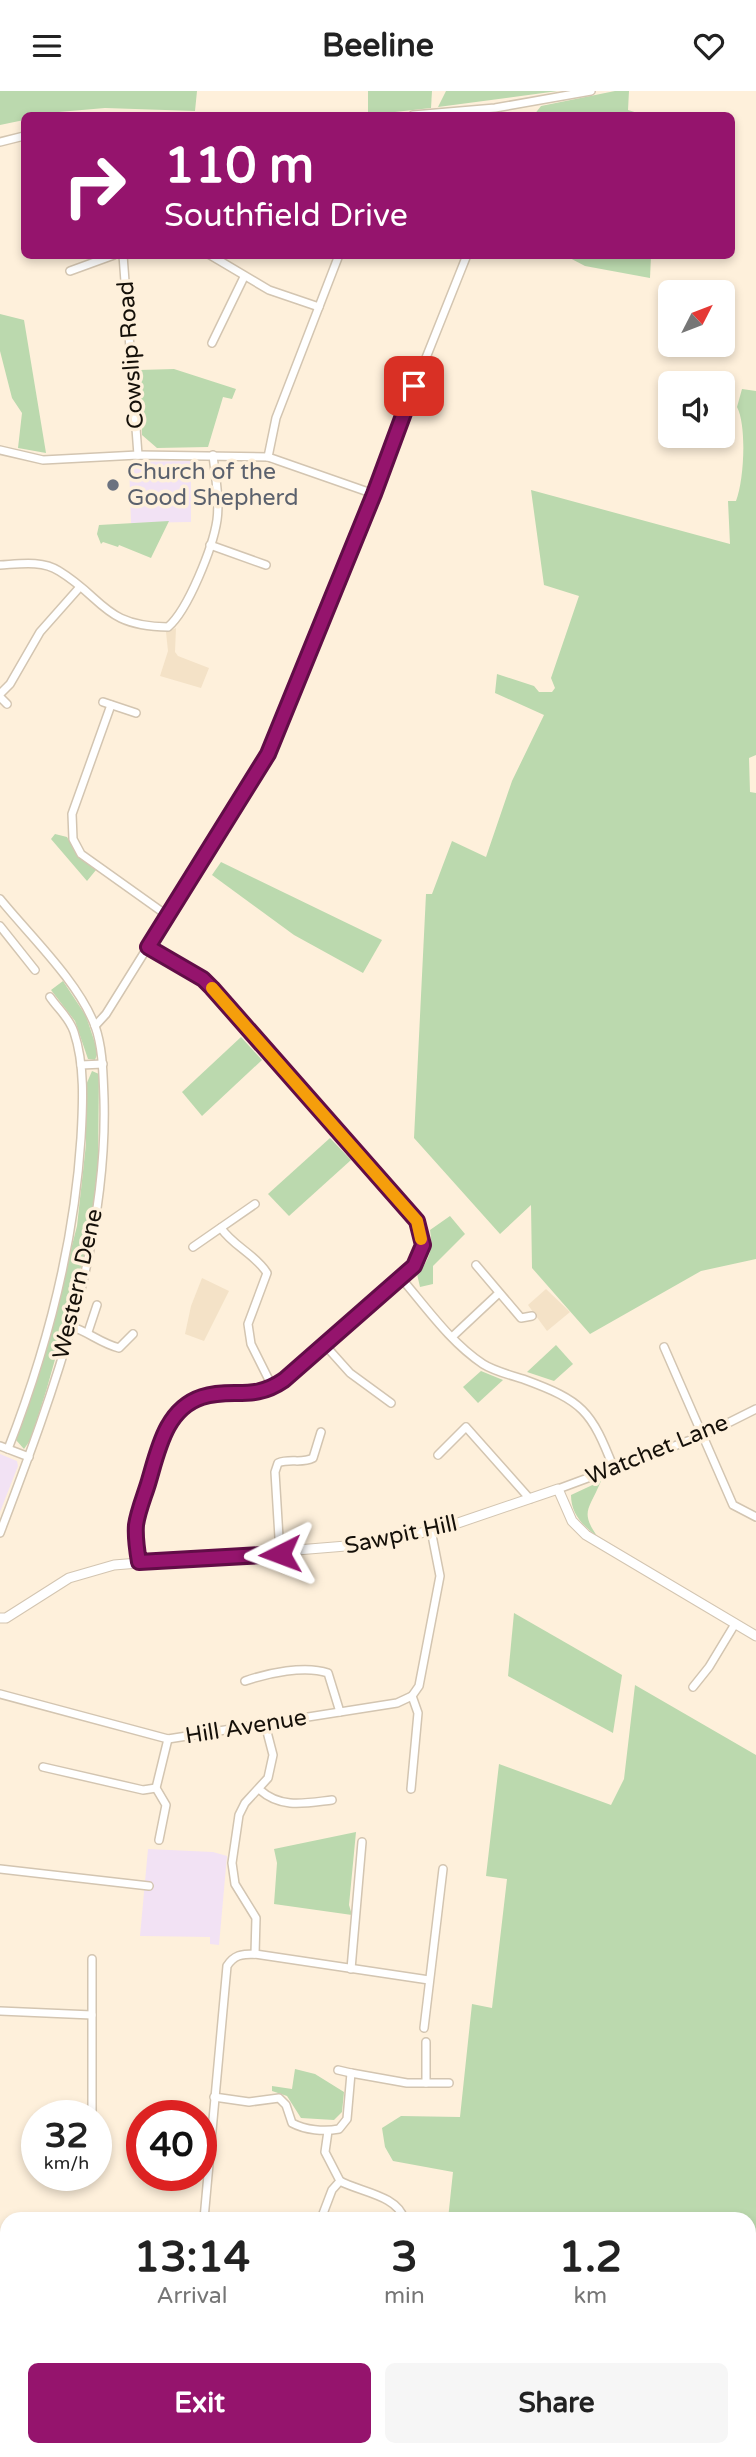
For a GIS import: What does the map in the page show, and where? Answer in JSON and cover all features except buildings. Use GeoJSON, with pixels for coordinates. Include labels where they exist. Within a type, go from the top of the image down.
{"type":"FeatureCollection","features":[{"type":"Feature","properties":{"kind":"street"},"geometry":{"type":"LineString","coordinates":[[443,112],[523,104],[591,91]]}},
{"type":"Feature","properties":{"kind":"street"},"geometry":{"type":"LineString","coordinates":[[522,112],[523,104]]}},
{"type":"Feature","properties":{"kind":"street"},"geometry":{"type":"LineString","coordinates":[[0,142],[21,137]]}},
{"type":"Feature","properties":{"kind":"street"},"geometry":{"type":"LineString","coordinates":[[70,271],[103,259]]}},
{"type":"Feature","properties":{"kind":"street","name":"Cowslip Road"},"geometry":{"type":"LineString","coordinates":[[123,259],[138,455]]}},
{"type":"Feature","properties":{"kind":"street"},"geometry":{"type":"LineString","coordinates":[[216,259],[269,290],[319,307]]}},
{"type":"Feature","properties":{"kind":"street"},"geometry":{"type":"LineString","coordinates":[[268,457],[276,418],[337,259]]}},
{"type":"Feature","properties":{"kind":"street"},"geometry":{"type":"LineString","coordinates":[[95,1026],[168,916],[268,754],[374,494],[465,259]]}},
{"type":"Feature","properties":{"kind":"street"},"geometry":{"type":"LineString","coordinates":[[212,343],[225,310],[244,277]]}},
{"type":"Feature","properties":{"kind":"street"},"geometry":{"type":"LineString","coordinates":[[0,450],[43,460],[138,455],[268,457],[374,494]]}},
{"type":"Feature","properties":{"kind":"street"},"geometry":{"type":"LineString","coordinates":[[0,565],[32,563],[58,570],[106,611],[140,627],[168,627],[179,618],[210,545],[217,519],[213,455]]}},
{"type":"Feature","properties":{"kind":"street"},"geometry":{"type":"LineString","coordinates":[[210,545],[266,565]]}},
{"type":"Feature","properties":{"kind":"street"},"geometry":{"type":"LineString","coordinates":[[6,704],[0,695],[10,684],[40,632],[79,588]]}},
{"type":"Feature","properties":{"kind":"street"},"geometry":{"type":"LineString","coordinates":[[103,702],[136,713]]}},
{"type":"Feature","properties":{"kind":"street"},"geometry":{"type":"LineString","coordinates":[[111,705],[72,814],[73,839],[81,854],[168,916]]}},
{"type":"Feature","properties":{"kind":"street","name":"Western Dene"},"geometry":{"type":"LineString","coordinates":[[0,899],[78,994],[95,1026],[103,1064],[105,1145],[92,1241],[70,1326],[29,1457],[0,1534]]}},
{"type":"Feature","properties":{"kind":"street"},"geometry":{"type":"LineString","coordinates":[[0,926],[35,970]]}},
{"type":"Feature","properties":{"kind":"street"},"geometry":{"type":"LineString","coordinates":[[139,1562],[136,1522],[164,1433],[178,1411],[201,1397],[220,1394],[251,1395],[273,1388],[414,1266],[423,1245],[417,1221],[212,988],[203,979],[148,947]]}},
{"type":"Feature","properties":{"kind":"street"},"geometry":{"type":"LineString","coordinates":[[29,1457],[4,1448],[28,1397],[72,1233],[82,1117],[81,1065],[74,1031],[65,1012],[50,997]]}},
{"type":"Feature","properties":{"kind":"street"},"geometry":{"type":"LineString","coordinates":[[81,1065],[103,1064]]}},
{"type":"Feature","properties":{"kind":"street"},"geometry":{"type":"LineString","coordinates":[[193,1247],[256,1204]]}},
{"type":"Feature","properties":{"kind":"street"},"geometry":{"type":"LineString","coordinates":[[221,1228],[227,1237],[260,1262],[267,1273],[248,1324],[251,1344],[273,1388]]}},
{"type":"Feature","properties":{"kind":"street"},"geometry":{"type":"LineString","coordinates":[[476,1265],[521,1318],[532,1316]]}},
{"type":"Feature","properties":{"kind":"street"},"geometry":{"type":"LineString","coordinates":[[401,1278],[452,1337],[486,1366],[566,1396],[583,1409],[597,1427],[614,1469]]}},
{"type":"Feature","properties":{"kind":"street"},"geometry":{"type":"LineString","coordinates":[[452,1337],[499,1293]]}},
{"type":"Feature","properties":{"kind":"street"},"geometry":{"type":"LineString","coordinates":[[88,1332],[97,1305]]}},
{"type":"Feature","properties":{"kind":"street"},"geometry":{"type":"LineString","coordinates":[[70,1326],[88,1332],[99,1343],[119,1348],[133,1334]]}},
{"type":"Feature","properties":{"kind":"street"},"geometry":{"type":"LineString","coordinates":[[324,1345],[350,1373],[391,1403]]}},
{"type":"Feature","properties":{"kind":"street"},"geometry":{"type":"LineString","coordinates":[[664,1347],[733,1505],[756,1517]]}},
{"type":"Feature","properties":{"kind":"street","name":"Watchet Lane"},"geometry":{"type":"LineString","coordinates":[[558,1489],[704,1435],[756,1409]]}},
{"type":"Feature","properties":{"kind":"street"},"geometry":{"type":"LineString","coordinates":[[438,1455],[466,1427],[530,1499]]}},
{"type":"Feature","properties":{"kind":"street"},"geometry":{"type":"LineString","coordinates":[[280,1554],[275,1472],[278,1463],[285,1460],[308,1461],[313,1458],[321,1432]]}},
{"type":"Feature","properties":{"kind":"street"},"geometry":{"type":"LineString","coordinates":[[558,1489],[572,1521],[586,1535],[756,1636]]}},
{"type":"Feature","properties":{"kind":"street","name":"Sawpit Hill"},"geometry":{"type":"LineString","coordinates":[[0,1618],[6,1618],[69,1579],[114,1565],[370,1545],[431,1530],[558,1489]]}},
{"type":"Feature","properties":{"kind":"street"},"geometry":{"type":"LineString","coordinates":[[411,1789],[418,1713],[412,1696],[419,1686],[440,1576],[431,1530]]}},
{"type":"Feature","properties":{"kind":"street"},"geometry":{"type":"LineString","coordinates":[[693,1687],[709,1667],[735,1624]]}},
{"type":"Feature","properties":{"kind":"street"},"geometry":{"type":"LineString","coordinates":[[245,1681],[318,1670],[328,1673],[340,1712]]}},
{"type":"Feature","properties":{"kind":"street","name":"Hill Avenue"},"geometry":{"type":"LineString","coordinates":[[0,1694],[168,1739],[397,1703],[412,1696]]}},
{"type":"Feature","properties":{"kind":"street"},"geometry":{"type":"LineString","coordinates":[[255,1954],[256,1918],[236,1884],[232,1863],[239,1815],[244,1803],[260,1790],[268,1778],[273,1755],[265,1724]]}},
{"type":"Feature","properties":{"kind":"street"},"geometry":{"type":"LineString","coordinates":[[159,1840],[163,1831],[166,1805],[156,1789],[168,1739]]}},
{"type":"Feature","properties":{"kind":"street"},"geometry":{"type":"LineString","coordinates":[[43,1767],[143,1790],[156,1789]]}},
{"type":"Feature","properties":{"kind":"street"},"geometry":{"type":"LineString","coordinates":[[260,1790],[271,1800],[288,1805],[332,1800]]}},
{"type":"Feature","properties":{"kind":"street"},"geometry":{"type":"LineString","coordinates":[[351,1969],[362,1842]]}},
{"type":"Feature","properties":{"kind":"street"},"geometry":{"type":"LineString","coordinates":[[0,1869],[149,1887]]}},
{"type":"Feature","properties":{"kind":"street"},"geometry":{"type":"LineString","coordinates":[[424,2028],[443,1869]]}},
{"type":"Feature","properties":{"kind":"street"},"geometry":{"type":"LineString","coordinates":[[205,2212],[227,1966],[239,1954],[255,1954],[429,1980]]}},
{"type":"Feature","properties":{"kind":"street"},"geometry":{"type":"LineString","coordinates":[[92,1959],[92,2100]]}},
{"type":"Feature","properties":{"kind":"street"},"geometry":{"type":"LineString","coordinates":[[0,2011],[92,2015]]}},
{"type":"Feature","properties":{"kind":"street"},"geometry":{"type":"LineString","coordinates":[[426,2042],[426,2083]]}},
{"type":"Feature","properties":{"kind":"street"},"geometry":{"type":"LineString","coordinates":[[338,2070],[426,2083],[449,2083]]}},
{"type":"Feature","properties":{"kind":"street"},"geometry":{"type":"LineString","coordinates":[[214,2097],[249,2102],[279,2098],[286,2105],[292,2123],[328,2131],[345,2124],[351,2073]]}},
{"type":"Feature","properties":{"kind":"street"},"geometry":{"type":"LineString","coordinates":[[328,2131],[325,2152],[340,2181],[393,2203],[402,2212]]}},
{"type":"Feature","properties":{"kind":"street"},"geometry":{"type":"LineString","coordinates":[[324,2212],[332,2190],[340,2181]]}},
{"type":"Feature","properties":{"kind":"shaded area"},"geometry":{"type":"Polygon","coordinates":[[[191,461],[191,522],[131,523],[129,462],[191,461]]]}},
{"type":"Feature","properties":{"kind":"shaded area"},"geometry":{"type":"Polygon","coordinates":[[[176,628],[175,652],[178,656],[209,668],[201,688],[160,676],[168,651],[166,632],[176,628]]]}},
{"type":"Feature","properties":{"kind":"shaded area"},"geometry":{"type":"Polygon","coordinates":[[[202,1278],[229,1291],[204,1341],[185,1334],[191,1306],[202,1278]]]}},
{"type":"Feature","properties":{"kind":"shaded area"},"geometry":{"type":"Polygon","coordinates":[[[546,1289],[570,1312],[547,1331],[528,1305],[546,1289]]]}},
{"type":"Feature","properties":{"kind":"shaded area"},"geometry":{"type":"Polygon","coordinates":[[[0,1454],[17,1461],[18,1466],[0,1512],[0,1454]]]}},
{"type":"Feature","properties":{"kind":"shaded area"},"geometry":{"type":"Polygon","coordinates":[[[148,1849],[213,1852],[227,1856],[219,1945],[210,1944],[210,1937],[140,1936],[148,1849]]]}},
{"type":"Feature","properties":{"kind":"green space"},"geometry":{"type":"Polygon","coordinates":[[[0,91],[197,91],[195,111],[105,108],[21,112],[21,121],[0,125],[0,91]]]}},
{"type":"Feature","properties":{"kind":"green space"},"geometry":{"type":"Polygon","coordinates":[[[368,91],[432,91],[431,108],[368,112],[368,91]]]}},
{"type":"Feature","properties":{"kind":"green space"},"geometry":{"type":"Polygon","coordinates":[[[446,91],[558,91],[438,107],[446,91]]]}},
{"type":"Feature","properties":{"kind":"green space"},"geometry":{"type":"Polygon","coordinates":[[[615,91],[629,91],[628,110],[634,112],[536,112],[541,106],[615,91]]]}},
{"type":"Feature","properties":{"kind":"green space"},"geometry":{"type":"Polygon","coordinates":[[[572,259],[651,259],[650,278],[585,266],[572,259]]]}},
{"type":"Feature","properties":{"kind":"green space"},"geometry":{"type":"Polygon","coordinates":[[[0,314],[24,320],[46,453],[18,448],[22,413],[12,398],[0,351],[0,314]]]}},
{"type":"Feature","properties":{"kind":"green space"},"geometry":{"type":"Polygon","coordinates":[[[174,369],[236,389],[232,399],[223,397],[208,447],[157,448],[142,435],[139,370],[174,369]]]}},
{"type":"Feature","properties":{"kind":"green space"},"geometry":{"type":"Polygon","coordinates":[[[742,389],[756,391],[756,755],[749,758],[750,792],[756,793],[756,1259],[701,1271],[590,1334],[532,1268],[531,1205],[500,1234],[414,1138],[426,894],[432,894],[452,841],[486,857],[512,781],[544,715],[495,693],[497,674],[534,686],[539,692],[552,692],[555,688],[551,678],[579,596],[544,585],[531,490],[730,544],[728,501],[736,501],[742,467],[742,427],[737,407],[742,389]]]}},
{"type":"Feature","properties":{"kind":"green space"},"geometry":{"type":"Polygon","coordinates":[[[169,521],[151,558],[119,545],[118,547],[103,542],[101,544],[97,534],[99,525],[169,521]]]}},
{"type":"Feature","properties":{"kind":"green space"},"geometry":{"type":"Polygon","coordinates":[[[55,834],[67,837],[74,849],[96,870],[87,881],[51,839],[55,834]]]}},
{"type":"Feature","properties":{"kind":"green space"},"geometry":{"type":"Polygon","coordinates":[[[221,862],[382,940],[363,973],[294,935],[212,875],[221,862]]]}},
{"type":"Feature","properties":{"kind":"green space"},"geometry":{"type":"Polygon","coordinates":[[[63,981],[86,1016],[98,1052],[95,1060],[88,1059],[75,1021],[51,990],[63,981]]]}},
{"type":"Feature","properties":{"kind":"green space"},"geometry":{"type":"Polygon","coordinates":[[[241,1037],[262,1060],[202,1116],[182,1092],[241,1037]]]}},
{"type":"Feature","properties":{"kind":"green space"},"geometry":{"type":"Polygon","coordinates":[[[92,1071],[99,1074],[98,1163],[90,1235],[47,1388],[31,1439],[24,1449],[16,1440],[47,1343],[77,1226],[86,1144],[86,1085],[92,1071]]]}},
{"type":"Feature","properties":{"kind":"green space"},"geometry":{"type":"Polygon","coordinates":[[[330,1138],[351,1160],[289,1216],[268,1194],[330,1138]]]}},
{"type":"Feature","properties":{"kind":"green space"},"geometry":{"type":"Polygon","coordinates":[[[450,1216],[465,1234],[433,1266],[433,1284],[420,1287],[417,1274],[430,1253],[430,1230],[450,1216]]]}},
{"type":"Feature","properties":{"kind":"green space"},"geometry":{"type":"Polygon","coordinates":[[[556,1345],[573,1364],[554,1381],[527,1372],[556,1345]]]}},
{"type":"Feature","properties":{"kind":"green space"},"geometry":{"type":"Polygon","coordinates":[[[481,1371],[503,1380],[478,1403],[463,1387],[481,1371]]]}},
{"type":"Feature","properties":{"kind":"green space"},"geometry":{"type":"Polygon","coordinates":[[[601,1481],[588,1510],[589,1521],[597,1536],[579,1519],[573,1508],[571,1495],[601,1481]]]}},
{"type":"Feature","properties":{"kind":"green space"},"geometry":{"type":"Polygon","coordinates":[[[514,1613],[622,1675],[613,1733],[508,1676],[514,1613]]]}},
{"type":"Feature","properties":{"kind":"green space"},"geometry":{"type":"Polygon","coordinates":[[[635,1685],[756,1755],[756,2212],[449,2212],[453,2172],[393,2161],[385,2147],[382,2128],[401,2116],[460,2117],[472,2004],[492,2008],[507,1879],[486,1876],[499,1764],[611,1805],[624,1779],[635,1685]]]}},
{"type":"Feature","properties":{"kind":"green space"},"geometry":{"type":"Polygon","coordinates":[[[356,1832],[349,1905],[352,1915],[274,1904],[277,1863],[274,1849],[356,1832]]]}},
{"type":"Feature","properties":{"kind":"green space"},"geometry":{"type":"Polygon","coordinates":[[[295,2069],[315,2074],[344,2092],[342,2112],[334,2120],[301,2118],[287,2096],[272,2091],[272,2086],[292,2089],[295,2069]]]}},
{"type":"Feature","properties":{"kind":"slow traffic"},"geometry":{"type":"LineString","coordinates":[[212,988],[417,1221],[421,1239]]}},
{"type":"Feature","properties":{"kind":"place","name":"Church of the Good Shepherd"},"geometry":{"type":"Point","coordinates":[113,485]}},
{"type":"Feature","properties":{"kind":"route"},"geometry":{"type":"LineString","coordinates":[[280,1554],[139,1562],[136,1522],[164,1433],[178,1411],[201,1397],[220,1394],[251,1395],[273,1388],[414,1266],[423,1245],[417,1221],[212,988],[203,979],[148,947],[268,754],[374,494],[414,386]]}}]}
